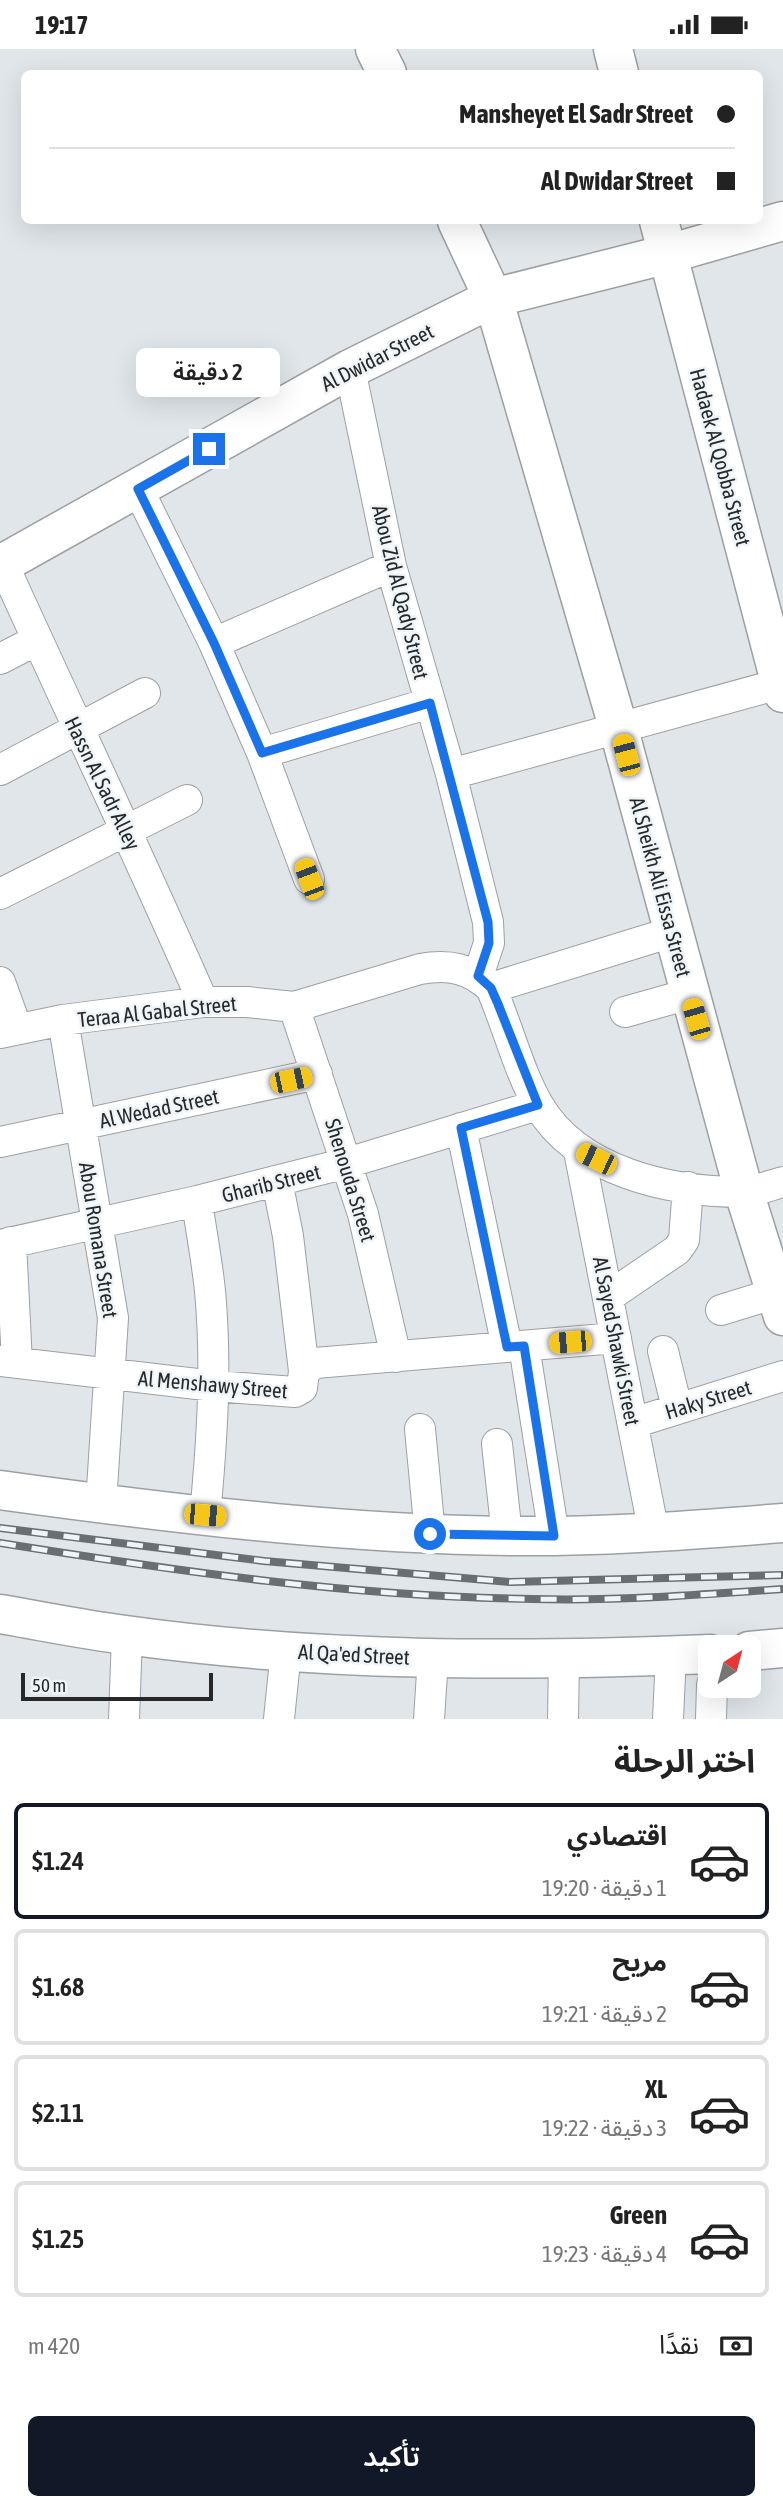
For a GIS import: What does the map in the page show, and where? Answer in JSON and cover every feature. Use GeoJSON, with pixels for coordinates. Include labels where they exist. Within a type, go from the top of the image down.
{"type":"FeatureCollection","features":[{"type":"Feature","properties":{"kind":"street"},"geometry":{"type":"LineString","coordinates":[[375,49],[386,70]]}},
{"type":"Feature","properties":{"kind":"street"},"geometry":{"type":"LineString","coordinates":[[613,49],[618,70]]}},
{"type":"Feature","properties":{"kind":"street","name":"Al Dwidar Street"},"geometry":{"type":"LineString","coordinates":[[763,224],[783,221]]}},
{"type":"Feature","properties":{"kind":"street","name":"Al Sheikh Ali Eissa Street"},"geometry":{"type":"LineString","coordinates":[[458,224],[493,297],[619,730],[744,1192],[779,1304]]}},
{"type":"Feature","properties":{"kind":"street","name":"Al Dwidar Street"},"geometry":{"type":"LineString","coordinates":[[2,565],[350,369],[493,297],[663,237],[760,224]]}},
{"type":"Feature","properties":{"kind":"street","name":"Hadaek Al Qobba Street"},"geometry":{"type":"LineString","coordinates":[[663,237],[782,687]]}},
{"type":"Feature","properties":{"kind":"street","name":"Abou Zid Al Qady Street"},"geometry":{"type":"LineString","coordinates":[[350,369],[391,566],[451,775],[488,922],[489,943],[484,982]]}},
{"type":"Feature","properties":{"kind":"street"},"geometry":{"type":"LineString","coordinates":[[138,489],[214,643],[262,753],[309,879]]}},
{"type":"Feature","properties":{"kind":"street","name":"Hassn Al Sadr Alley"},"geometry":{"type":"LineString","coordinates":[[2,565],[76,729],[128,831],[203,1002]]}},
{"type":"Feature","properties":{"kind":"street"},"geometry":{"type":"LineString","coordinates":[[214,643],[391,566]]}},
{"type":"Feature","properties":{"kind":"street"},"geometry":{"type":"LineString","coordinates":[[0,659],[37,640]]}},
{"type":"Feature","properties":{"kind":"street"},"geometry":{"type":"LineString","coordinates":[[451,775],[782,687]]}},
{"type":"Feature","properties":{"kind":"street"},"geometry":{"type":"LineString","coordinates":[[0,770],[145,693]]}},
{"type":"Feature","properties":{"kind":"street"},"geometry":{"type":"LineString","coordinates":[[262,753],[430,703]]}},
{"type":"Feature","properties":{"kind":"street"},"geometry":{"type":"LineString","coordinates":[[0,894],[187,800]]}},
{"type":"Feature","properties":{"kind":"street"},"geometry":{"type":"LineString","coordinates":[[673,932],[484,982],[538,1105],[555,1130],[579,1150],[613,1167],[688,1187],[744,1192],[783,1182]]}},
{"type":"Feature","properties":{"kind":"street","name":"Teraa Al Gabal Street"},"geometry":{"type":"LineString","coordinates":[[8,1031],[62,1020],[203,1002],[247,1002],[294,1007],[440,966],[460,968],[484,982]]}},
{"type":"Feature","properties":{"kind":"street"},"geometry":{"type":"LineString","coordinates":[[0,982],[8,1031]]}},
{"type":"Feature","properties":{"kind":"street"},"geometry":{"type":"LineString","coordinates":[[625,1012],[689,994]]}},
{"type":"Feature","properties":{"kind":"street","name":"Shenouda Street"},"geometry":{"type":"LineString","coordinates":[[294,1007],[363,1214],[396,1357]]}},
{"type":"Feature","properties":{"kind":"street","name":"Abou Romana Street"},"geometry":{"type":"LineString","coordinates":[[62,1020],[111,1298],[111,1374],[101,1504]]}},
{"type":"Feature","properties":{"kind":"street","name":"Al Wedad Street"},"geometry":{"type":"LineString","coordinates":[[0,1142],[317,1074]]}},
{"type":"Feature","properties":{"kind":"street","name":"Gharib Street"},"geometry":{"type":"LineString","coordinates":[[6,1243],[197,1201],[347,1163],[538,1105]]}},
{"type":"Feature","properties":{"kind":"street"},"geometry":{"type":"LineString","coordinates":[[461,1128],[516,1346],[554,1536]]}},
{"type":"Feature","properties":{"kind":"street","name":"Al Sayed Shawki Street"},"geometry":{"type":"LineString","coordinates":[[579,1150],[654,1532]]}},
{"type":"Feature","properties":{"kind":"street"},"geometry":{"type":"LineString","coordinates":[[277,1181],[288,1236],[304,1371]]}},
{"type":"Feature","properties":{"kind":"street"},"geometry":{"type":"LineString","coordinates":[[608,1297],[677,1250],[684,1240],[688,1187]]}},
{"type":"Feature","properties":{"kind":"street"},"geometry":{"type":"LineString","coordinates":[[197,1201],[210,1291],[214,1386],[205,1515]]}},
{"type":"Feature","properties":{"kind":"street"},"geometry":{"type":"LineString","coordinates":[[6,1243],[9,1362]]}},
{"type":"Feature","properties":{"kind":"street"},"geometry":{"type":"LineString","coordinates":[[721,1310],[779,1304]]}},
{"type":"Feature","properties":{"kind":"street","name":"Al Menshawy Street"},"geometry":{"type":"LineString","coordinates":[[9,1362],[214,1386],[295,1392],[302,1388],[304,1371],[315,1363],[616,1338]]}},
{"type":"Feature","properties":{"kind":"street"},"geometry":{"type":"LineString","coordinates":[[663,1351],[677,1408]]}},
{"type":"Feature","properties":{"kind":"street","name":"Haky Street"},"geometry":{"type":"LineString","coordinates":[[633,1423],[783,1376]]}},
{"type":"Feature","properties":{"kind":"street"},"geometry":{"type":"LineString","coordinates":[[420,1429],[430,1534]]}},
{"type":"Feature","properties":{"kind":"street"},"geometry":{"type":"LineString","coordinates":[[497,1444],[507,1535]]}},
{"type":"Feature","properties":{"kind":"street"},"geometry":{"type":"LineString","coordinates":[[0,1490],[205,1515],[430,1534],[554,1536],[783,1523]]}},
{"type":"Feature","properties":{"kind":"street","name":"Al Qa'ed Street"},"geometry":{"type":"LineString","coordinates":[[0,1614],[127,1636],[286,1651],[433,1658],[564,1659],[698,1654]]}},
{"type":"Feature","properties":{"kind":"street"},"geometry":{"type":"LineString","coordinates":[[124,1719],[127,1636]]}},
{"type":"Feature","properties":{"kind":"street"},"geometry":{"type":"LineString","coordinates":[[761,1649],[783,1648]]}},
{"type":"Feature","properties":{"kind":"street"},"geometry":{"type":"LineString","coordinates":[[279,1719],[286,1651]]}},
{"type":"Feature","properties":{"kind":"street"},"geometry":{"type":"LineString","coordinates":[[668,1719],[671,1655]]}},
{"type":"Feature","properties":{"kind":"street"},"geometry":{"type":"LineString","coordinates":[[429,1719],[433,1658]]}},
{"type":"Feature","properties":{"kind":"street"},"geometry":{"type":"LineString","coordinates":[[563,1719],[564,1659]]}},
{"type":"Feature","properties":{"kind":"street"},"geometry":{"type":"LineString","coordinates":[[712,1698],[711,1719],[722,1719]]}},
{"type":"Feature","properties":{"kind":"railway"},"geometry":{"type":"LineString","coordinates":[[0,1528],[264,1561],[510,1582],[783,1575]]}},
{"type":"Feature","properties":{"kind":"railway"},"geometry":{"type":"LineString","coordinates":[[0,1543],[266,1581],[466,1597],[596,1599],[783,1589]]}},
{"type":"Feature","properties":{"kind":"route"},"geometry":{"type":"LineString","coordinates":[[209,449],[138,489],[214,643],[262,753],[430,703],[488,922],[489,943],[478,976],[491,988],[538,1105],[461,1128],[507,1347],[524,1346],[554,1536],[430,1534]]}}]}
